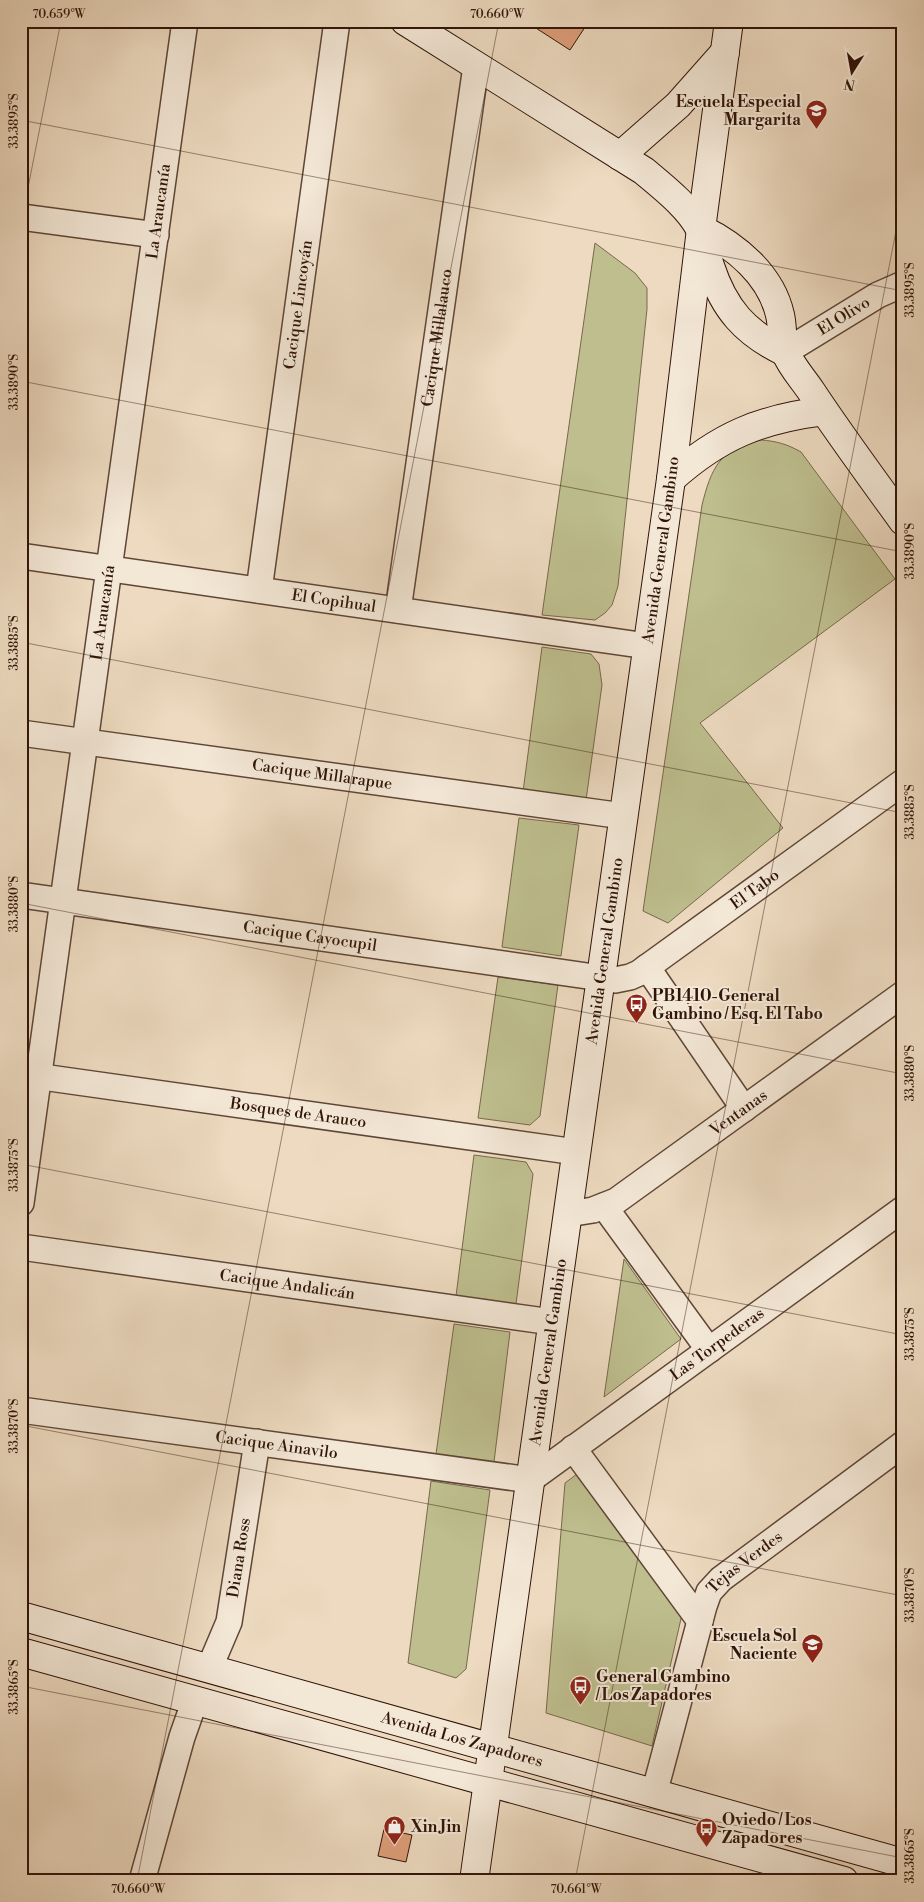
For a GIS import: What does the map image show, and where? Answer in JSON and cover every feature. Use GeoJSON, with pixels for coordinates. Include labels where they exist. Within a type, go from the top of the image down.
{"type":"FeatureCollection","features":[{"type":"Feature","properties":{"kind":"main road"},"geometry":{"type":"LineString","coordinates":[[405,21],[644,171],[666,189],[701,229],[735,248],[750,262],[775,299],[780,315],[786,352],[824,411],[903,521]]}},
{"type":"Feature","properties":{"kind":"main road","name":"Avenida General Gambino"},"geometry":{"type":"LineString","coordinates":[[474,1881],[671,479],[701,229],[729,21]]}},
{"type":"Feature","properties":{"kind":"main road"},"geometry":{"type":"LineString","coordinates":[[620,156],[678,105],[725,52]]}},
{"type":"Feature","properties":{"kind":"main road"},"geometry":{"type":"LineString","coordinates":[[701,229],[710,267],[719,289],[732,311],[748,330],[766,343],[786,352]]}},
{"type":"Feature","properties":{"kind":"main road"},"geometry":{"type":"LineString","coordinates":[[671,479],[692,460],[708,449],[741,431],[777,419],[824,411]]}},
{"type":"Feature","properties":{"kind":"main road","name":"Avenida Los Zapadores"},"geometry":{"type":"LineString","coordinates":[[21,1616],[903,1863]]}},
{"type":"Feature","properties":{"kind":"main road","name":"Avenida Los Zapadores"},"geometry":{"type":"LineString","coordinates":[[21,1652],[488,1781],[812,1876],[844,1881]]}},
{"type":"Feature","properties":{"kind":"street","name":"La Araucanía"},"geometry":{"type":"LineString","coordinates":[[21,1202],[30,1075],[63,901],[185,21]]}},
{"type":"Feature","properties":{"kind":"street","name":"Cacique Lincoyán"},"geometry":{"type":"LineString","coordinates":[[259,590],[337,21]]}},
{"type":"Feature","properties":{"kind":"street","name":"Cacique Millalauco"},"geometry":{"type":"LineString","coordinates":[[398,610],[476,66]]}},
{"type":"Feature","properties":{"kind":"street"},"geometry":{"type":"LineString","coordinates":[[21,217],[156,235]]}},
{"type":"Feature","properties":{"kind":"street","name":"El Olivo"},"geometry":{"type":"LineString","coordinates":[[786,352],[878,295],[903,284]]}},
{"type":"Feature","properties":{"kind":"street","name":"El Copihual"},"geometry":{"type":"LineString","coordinates":[[21,556],[647,646]]}},
{"type":"Feature","properties":{"kind":"street","name":"Cacique Millarapue"},"geometry":{"type":"LineString","coordinates":[[21,733],[623,816]]}},
{"type":"Feature","properties":{"kind":"street","name":"El Tabo"},"geometry":{"type":"LineString","coordinates":[[600,978],[615,980],[630,977],[647,967],[903,782]]}},
{"type":"Feature","properties":{"kind":"street","name":"Cacique Cayocupil"},"geometry":{"type":"LineString","coordinates":[[21,895],[600,978]]}},
{"type":"Feature","properties":{"kind":"street"},"geometry":{"type":"LineString","coordinates":[[647,967],[744,1109]]}},
{"type":"Feature","properties":{"kind":"street","name":"Ventanas"},"geometry":{"type":"LineString","coordinates":[[568,1214],[593,1210],[625,1195],[903,994]]}},
{"type":"Feature","properties":{"kind":"street","name":"Bosques de Arauco"},"geometry":{"type":"LineString","coordinates":[[30,1075],[576,1152]]}},
{"type":"Feature","properties":{"kind":"street"},"geometry":{"type":"LineString","coordinates":[[604,1206],[708,1350]]}},
{"type":"Feature","properties":{"kind":"street","name":"Las Torpederas"},"geometry":{"type":"LineString","coordinates":[[530,1480],[903,1209]]}},
{"type":"Feature","properties":{"kind":"street","name":"Cacique Andalicán"},"geometry":{"type":"LineString","coordinates":[[21,1247],[552,1322]]}},
{"type":"Feature","properties":{"kind":"street","name":"Cacique Ainavilo"},"geometry":{"type":"LineString","coordinates":[[21,1410],[530,1480]]}},
{"type":"Feature","properties":{"kind":"street","name":"Diana Ross"},"geometry":{"type":"LineString","coordinates":[[209,1669],[229,1622],[257,1442]]}},
{"type":"Feature","properties":{"kind":"street","name":"Tejas Verdes"},"geometry":{"type":"LineString","coordinates":[[654,1794],[709,1592],[721,1579],[903,1444]]}},
{"type":"Feature","properties":{"kind":"street"},"geometry":{"type":"LineString","coordinates":[[573,1448],[700,1621]]}},
{"type":"Feature","properties":{"kind":"street"},"geometry":{"type":"LineString","coordinates":[[142,1881],[182,1737],[195,1700]]}},
{"type":"Feature","properties":{"kind":"green space"},"geometry":{"type":"Polygon","coordinates":[[[595,243],[635,273],[647,288],[647,309],[618,586],[612,605],[595,620],[542,615],[595,243]]]}},
{"type":"Feature","properties":{"kind":"green space"},"geometry":{"type":"Polygon","coordinates":[[[761,440],[781,443],[801,452],[895,579],[700,723],[783,828],[668,923],[643,911],[702,505],[714,470],[727,454],[747,443],[761,440]]]}},
{"type":"Feature","properties":{"kind":"green space"},"geometry":{"type":"Polygon","coordinates":[[[542,647],[591,654],[599,664],[602,685],[586,800],[523,792],[542,647]]]}},
{"type":"Feature","properties":{"kind":"green space"},"geometry":{"type":"Polygon","coordinates":[[[519,818],[579,825],[561,956],[502,947],[519,818]]]}},
{"type":"Feature","properties":{"kind":"green space"},"geometry":{"type":"Polygon","coordinates":[[[498,977],[558,985],[540,1116],[530,1125],[478,1118],[498,977]]]}},
{"type":"Feature","properties":{"kind":"green space"},"geometry":{"type":"Polygon","coordinates":[[[474,1155],[526,1162],[533,1174],[516,1304],[456,1296],[474,1155]]]}},
{"type":"Feature","properties":{"kind":"green space"},"geometry":{"type":"Polygon","coordinates":[[[624,1259],[681,1339],[604,1397],[624,1259]]]}},
{"type":"Feature","properties":{"kind":"green space"},"geometry":{"type":"Polygon","coordinates":[[[454,1324],[510,1332],[494,1462],[436,1454],[454,1324]]]}},
{"type":"Feature","properties":{"kind":"green space"},"geometry":{"type":"Polygon","coordinates":[[[593,1462],[688,1588],[652,1746],[546,1713],[565,1483],[593,1462]]]}},
{"type":"Feature","properties":{"kind":"green space"},"geometry":{"type":"Polygon","coordinates":[[[431,1481],[490,1490],[466,1669],[456,1678],[408,1663],[431,1481]]]}},
{"type":"Feature","properties":{"kind":"building"},"geometry":{"type":"Polygon","coordinates":[[[525,21],[589,21],[570,50],[525,21]]]}},
{"type":"Feature","properties":{"kind":"building","name":"Xin Jin"},"geometry":{"type":"Polygon","coordinates":[[[384,1829],[412,1835],[406,1862],[378,1856],[384,1829]]]}},
{"type":"Feature","properties":{"kind":"building"},"geometry":{"type":"Polygon","coordinates":[[[595,1874],[622,1881],[594,1881],[595,1874]]]}},
{"type":"Feature","properties":{"kind":"place","name":"Escuela Especial Margarita"},"geometry":{"type":"Point","coordinates":[817,130]}},
{"type":"Feature","properties":{"kind":"place","name":"PB1410-General Gambino / Esq. El Tabo"},"geometry":{"type":"Point","coordinates":[636,1024]}},
{"type":"Feature","properties":{"kind":"place","name":"Escuela Sol Naciente"},"geometry":{"type":"Point","coordinates":[813,1664]}},
{"type":"Feature","properties":{"kind":"place","name":"General Gambino / Los Zapadores"},"geometry":{"type":"Point","coordinates":[580,1705]}},
{"type":"Feature","properties":{"kind":"place","name":"Xin Jin"},"geometry":{"type":"Point","coordinates":[395,1846]}},
{"type":"Feature","properties":{"kind":"place","name":"Oviedo / Los Zapadores"},"geometry":{"type":"Point","coordinates":[706,1848]}}]}
